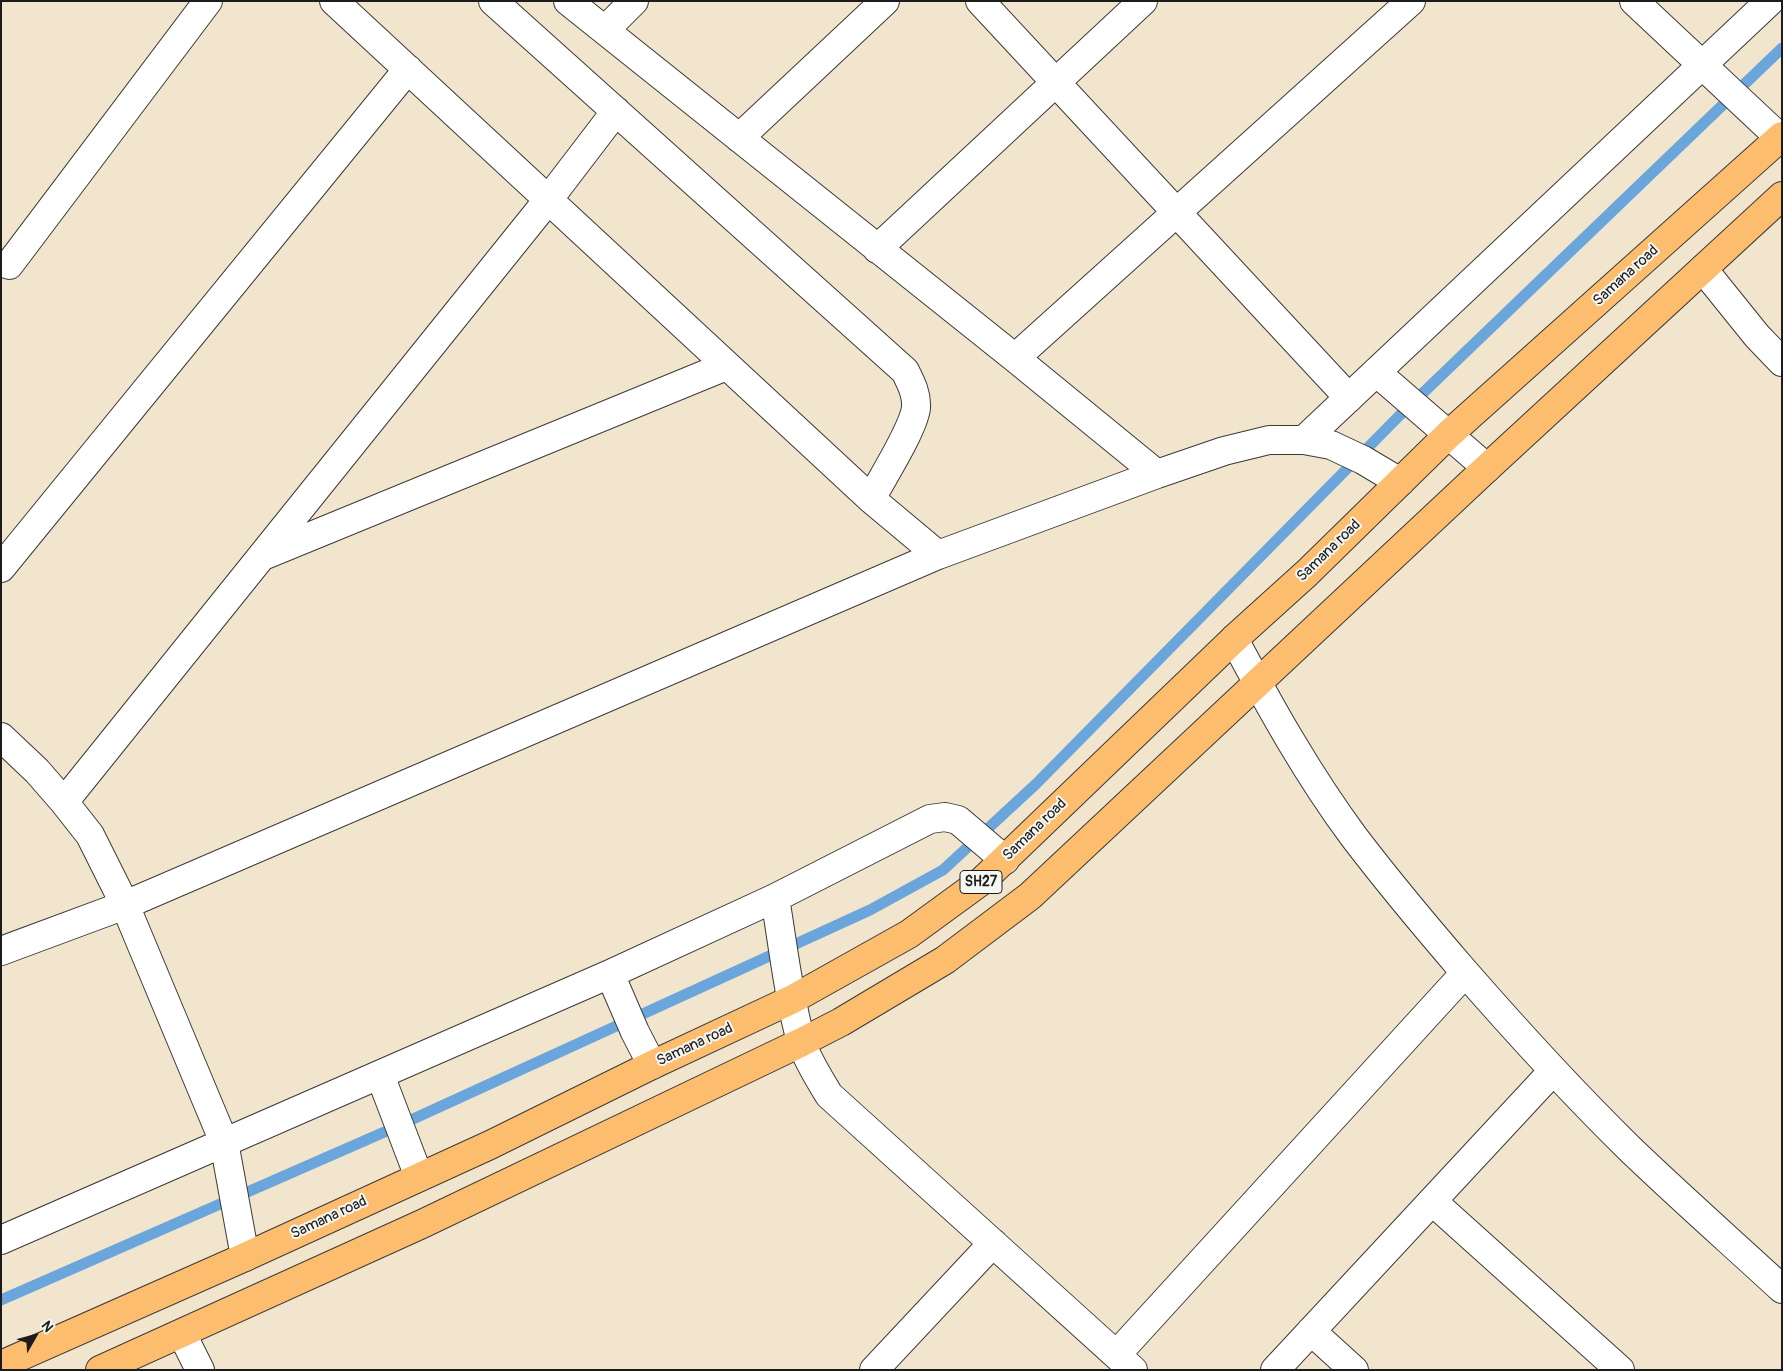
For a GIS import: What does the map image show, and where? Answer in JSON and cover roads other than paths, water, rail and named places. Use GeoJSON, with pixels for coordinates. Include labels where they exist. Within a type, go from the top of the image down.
{"type":"FeatureCollection","features":[{"type":"Feature","properties":{"kind":"main road","name":"Samana road"},"geometry":{"type":"LineString","coordinates":[[1,1365],[246,1257],[490,1145],[652,1065],[793,999],[909,934],[983,880],[1005,860],[1234,639],[1307,573],[1449,434],[1781,137]]}},
{"type":"Feature","properties":{"kind":"main road","name":"SH27"},"geometry":{"type":"LineString","coordinates":[[100,1370],[422,1224],[802,1042],[841,1022],[945,960],[1030,896],[1257,682],[1782,196]]}},
{"type":"Feature","properties":{"kind":"street"},"geometry":{"type":"LineString","coordinates":[[9,265],[208,1]]}},
{"type":"Feature","properties":{"kind":"street"},"geometry":{"type":"LineString","coordinates":[[334,1],[870,499],[938,555]]}},
{"type":"Feature","properties":{"kind":"street"},"geometry":{"type":"LineString","coordinates":[[492,1],[905,371],[914,386],[916,408],[909,428],[870,499]]}},
{"type":"Feature","properties":{"kind":"street"},"geometry":{"type":"LineString","coordinates":[[568,1],[876,249],[1015,358],[1157,474]]}},
{"type":"Feature","properties":{"kind":"street"},"geometry":{"type":"LineString","coordinates":[[605,30],[634,1]]}},
{"type":"Feature","properties":{"kind":"street"},"geometry":{"type":"LineString","coordinates":[[739,138],[885,1]]}},
{"type":"Feature","properties":{"kind":"street"},"geometry":{"type":"LineString","coordinates":[[980,1],[1349,398]]}},
{"type":"Feature","properties":{"kind":"street"},"geometry":{"type":"LineString","coordinates":[[876,249],[1143,1]]}},
{"type":"Feature","properties":{"kind":"street"},"geometry":{"type":"LineString","coordinates":[[1015,358],[1411,1]]}},
{"type":"Feature","properties":{"kind":"street"},"geometry":{"type":"LineString","coordinates":[[1634,1],[1702,66],[1781,137]]}},
{"type":"Feature","properties":{"kind":"street"},"geometry":{"type":"LineString","coordinates":[[1304,440],[1770,1]]}},
{"type":"Feature","properties":{"kind":"street"},"geometry":{"type":"LineString","coordinates":[[1,568],[408,69]]}},
{"type":"Feature","properties":{"kind":"street"},"geometry":{"type":"LineString","coordinates":[[64,802],[548,200],[616,111]]}},
{"type":"Feature","properties":{"kind":"street"},"geometry":{"type":"LineString","coordinates":[[1703,269],[1782,362]]}},
{"type":"Feature","properties":{"kind":"street"},"geometry":{"type":"LineString","coordinates":[[261,556],[726,366]]}},
{"type":"Feature","properties":{"kind":"street"},"geometry":{"type":"LineString","coordinates":[[1376,372],[1487,468]]}},
{"type":"Feature","properties":{"kind":"street"},"geometry":{"type":"LineString","coordinates":[[1,951],[125,905],[938,555],[1224,451],[1269,440],[1304,440],[1330,445],[1364,460],[1400,482]]}},
{"type":"Feature","properties":{"kind":"street"},"geometry":{"type":"LineString","coordinates":[[1234,639],[1308,770],[1353,836],[1411,910],[1526,1042],[1553,1070],[1631,1149],[1782,1289]]}},
{"type":"Feature","properties":{"kind":"street"},"geometry":{"type":"LineString","coordinates":[[1,738],[37,771],[90,835],[125,905],[224,1142],[246,1257]]}},
{"type":"Feature","properties":{"kind":"street"},"geometry":{"type":"LineString","coordinates":[[1,1240],[610,974],[777,910],[930,819],[945,817],[967,827],[1005,860]]}},
{"type":"Feature","properties":{"kind":"street"},"geometry":{"type":"LineString","coordinates":[[777,910],[783,951],[802,1042],[816,1073],[830,1095],[1125,1362],[1466,973]]}},
{"type":"Feature","properties":{"kind":"street"},"geometry":{"type":"LineString","coordinates":[[610,974],[635,1032],[652,1065]]}},
{"type":"Feature","properties":{"kind":"street"},"geometry":{"type":"LineString","coordinates":[[1275,1370],[1553,1070]]}},
{"type":"Feature","properties":{"kind":"street"},"geometry":{"type":"LineString","coordinates":[[380,1075],[419,1177]]}},
{"type":"Feature","properties":{"kind":"street"},"geometry":{"type":"LineString","coordinates":[[1432,1201],[1620,1370]]}},
{"type":"Feature","properties":{"kind":"street"},"geometry":{"type":"LineString","coordinates":[[875,1370],[993,1242]]}},
{"type":"Feature","properties":{"kind":"street"},"geometry":{"type":"LineString","coordinates":[[1311,1330],[1354,1370]]}},
{"type":"Feature","properties":{"kind":"street"},"geometry":{"type":"LineString","coordinates":[[182,1334],[200,1370]]}},
{"type":"Feature","properties":{"kind":"waterway"},"geometry":{"type":"LineString","coordinates":[[1,1300],[389,1130],[870,910],[943,870],[1036,784],[1400,415],[1782,48]]}}]}
